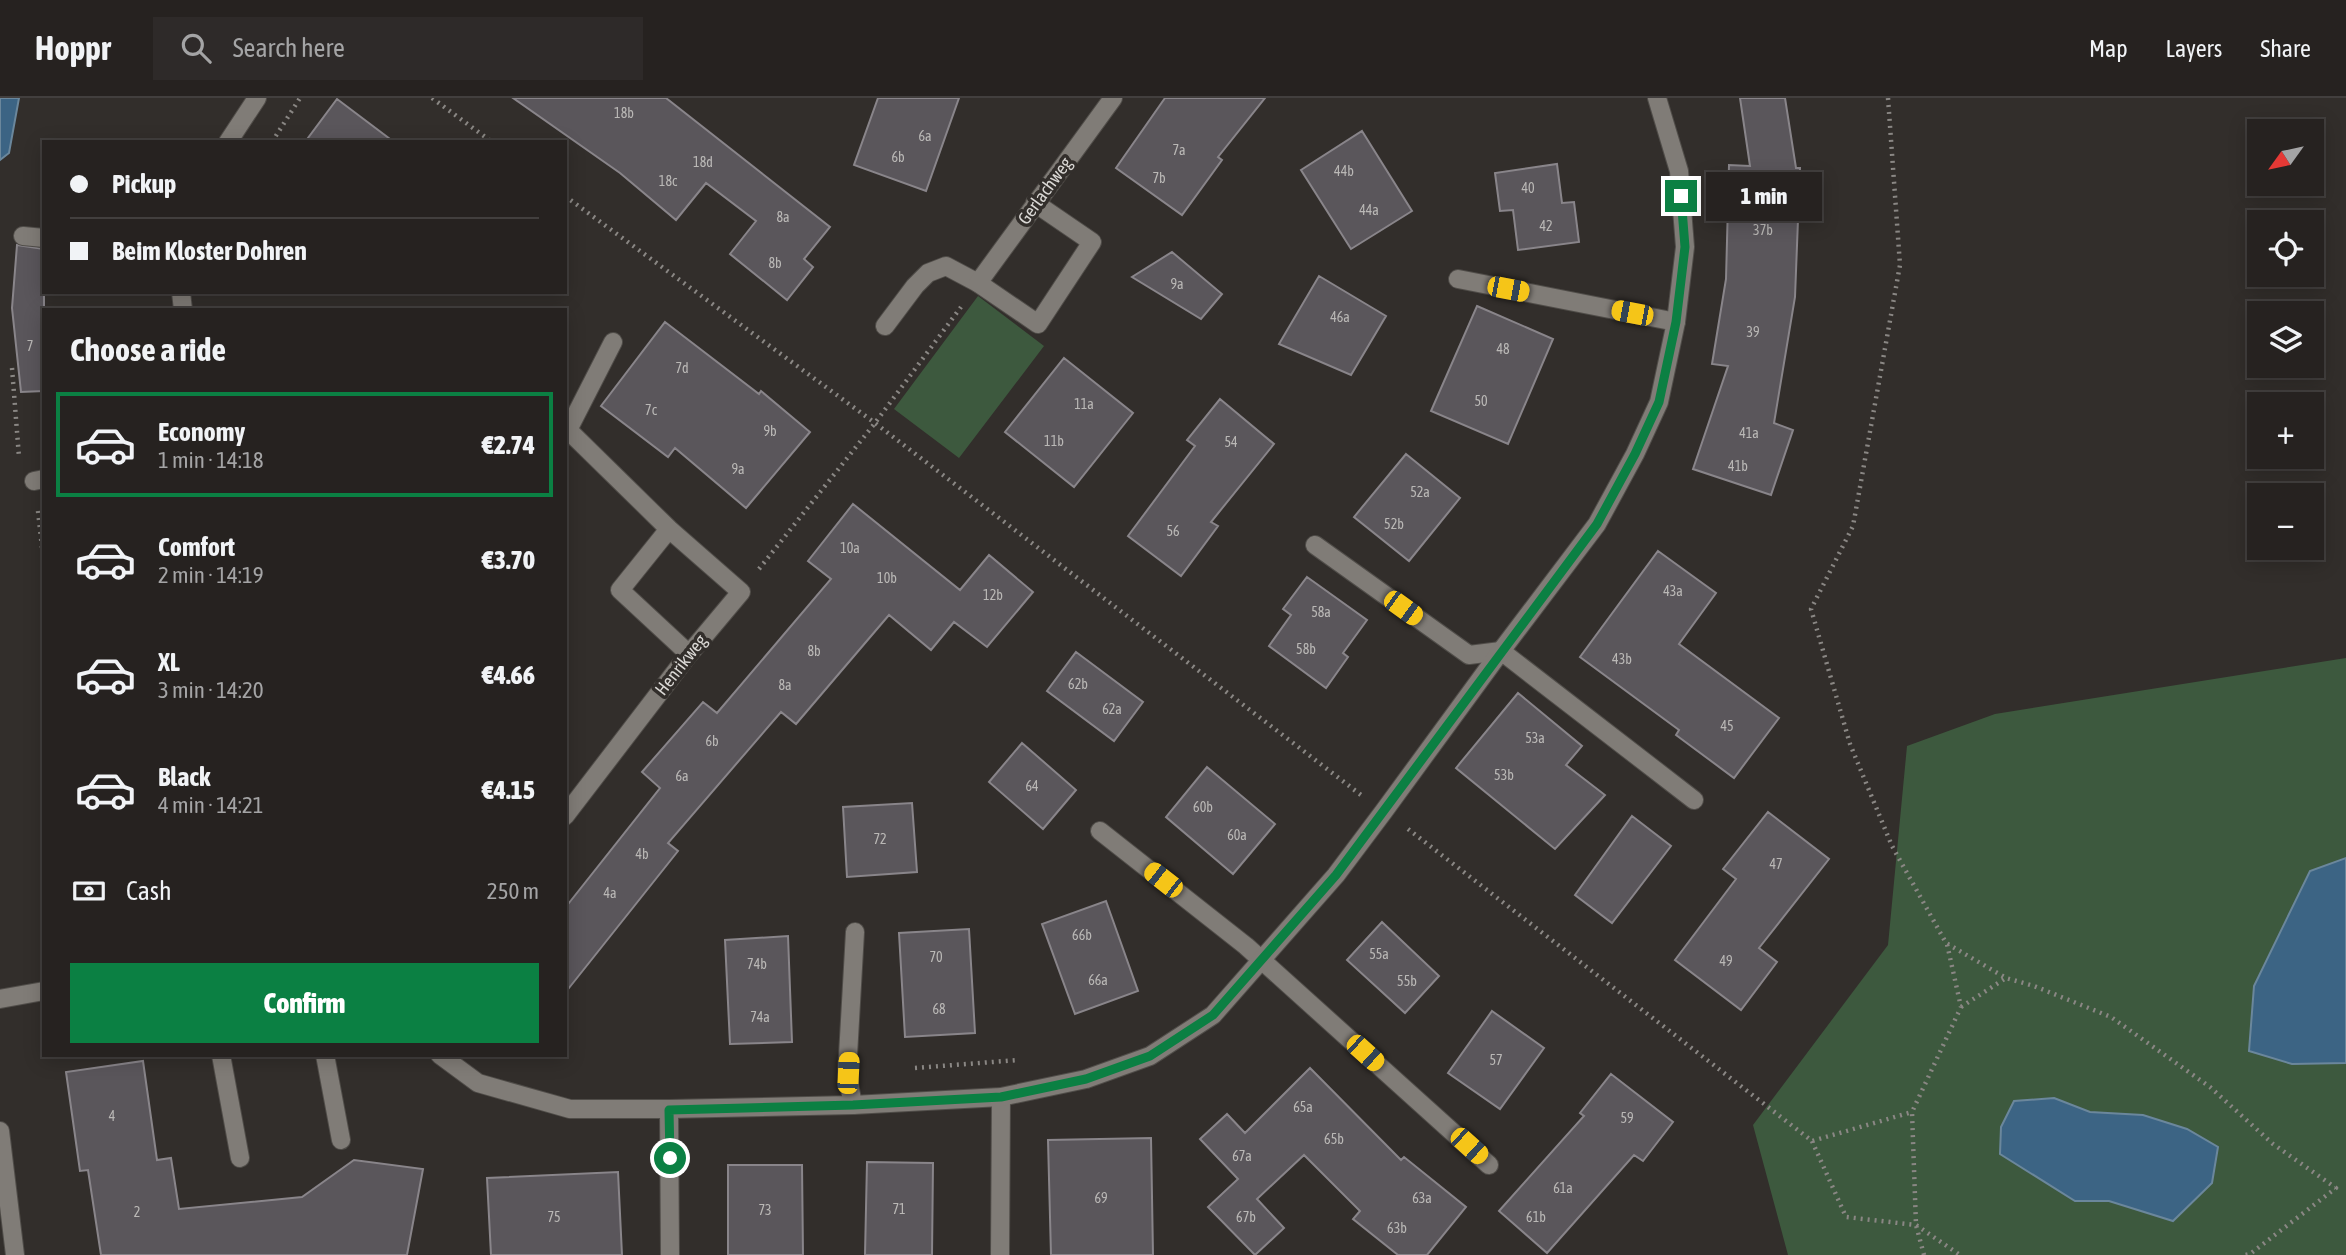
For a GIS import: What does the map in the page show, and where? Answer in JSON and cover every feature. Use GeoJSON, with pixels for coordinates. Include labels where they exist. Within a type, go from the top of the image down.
{"type":"FeatureCollection","features":[{"type":"Feature","properties":{"kind":"street"},"geometry":{"type":"LineString","coordinates":[[229,140],[257,98]]}},
{"type":"Feature","properties":{"kind":"street","name":"Gerlachweg"},"geometry":{"type":"LineString","coordinates":[[978,284],[1113,98]]}},
{"type":"Feature","properties":{"kind":"street"},"geometry":{"type":"LineString","coordinates":[[443,1057],[478,1083],[570,1109],[669,1110],[853,1105],[1001,1097],[1086,1079],[1150,1056],[1213,1015],[1336,875],[1597,524],[1635,454],[1659,402],[1676,322],[1685,247],[1679,171],[1657,98]]}},
{"type":"Feature","properties":{"kind":"street"},"geometry":{"type":"LineString","coordinates":[[885,326],[928,273],[946,266],[1038,324],[1092,242],[1035,204]]}},
{"type":"Feature","properties":{"kind":"street"},"geometry":{"type":"LineString","coordinates":[[23,236],[42,238]]}},
{"type":"Feature","properties":{"kind":"street"},"geometry":{"type":"LineString","coordinates":[[1458,279],[1676,322]]}},
{"type":"Feature","properties":{"kind":"street"},"geometry":{"type":"LineString","coordinates":[[613,342],[568,430],[669,529],[741,592]]}},
{"type":"Feature","properties":{"kind":"street"},"geometry":{"type":"LineString","coordinates":[[669,529],[620,590],[689,654]]}},
{"type":"Feature","properties":{"kind":"street"},"geometry":{"type":"LineString","coordinates":[[1315,545],[1469,655],[1501,651],[1694,800]]}},
{"type":"Feature","properties":{"kind":"street","name":"Henrikweg"},"geometry":{"type":"LineString","coordinates":[[567,813],[689,654],[741,592]]}},
{"type":"Feature","properties":{"kind":"street"},"geometry":{"type":"LineString","coordinates":[[1100,831],[1262,960],[1489,1165]]}},
{"type":"Feature","properties":{"kind":"street"},"geometry":{"type":"LineString","coordinates":[[853,1105],[848,1073],[856,932]]}},
{"type":"Feature","properties":{"kind":"street"},"geometry":{"type":"LineString","coordinates":[[0,999],[42,991]]}},
{"type":"Feature","properties":{"kind":"street"},"geometry":{"type":"LineString","coordinates":[[221,1057],[240,1158]]}},
{"type":"Feature","properties":{"kind":"street"},"geometry":{"type":"LineString","coordinates":[[325,1057],[341,1140]]}},
{"type":"Feature","properties":{"kind":"street"},"geometry":{"type":"LineString","coordinates":[[1000,1255],[1001,1097]]}},
{"type":"Feature","properties":{"kind":"street"},"geometry":{"type":"LineString","coordinates":[[669,1110],[670,1255]]}},
{"type":"Feature","properties":{"kind":"street"},"geometry":{"type":"LineString","coordinates":[[0,1130],[15,1255]]}},
{"type":"Feature","properties":{"kind":"path"},"geometry":{"type":"LineString","coordinates":[[273,140],[300,98]]}},
{"type":"Feature","properties":{"kind":"path"},"geometry":{"type":"LineString","coordinates":[[432,98],[489,140]]}},
{"type":"Feature","properties":{"kind":"path"},"geometry":{"type":"LineString","coordinates":[[1888,98],[1900,265],[1853,526],[1811,609],[1850,744],[1892,846],[1946,943],[1961,1007]]}},
{"type":"Feature","properties":{"kind":"path"},"geometry":{"type":"LineString","coordinates":[[567,197],[875,423],[1812,1141],[1846,1217],[1916,1225],[1959,1255]]}},
{"type":"Feature","properties":{"kind":"path"},"geometry":{"type":"LineString","coordinates":[[741,592],[875,423],[978,284]]}},
{"type":"Feature","properties":{"kind":"path"},"geometry":{"type":"LineString","coordinates":[[12,368],[19,459],[31,457],[39,480],[42,532]]}},
{"type":"Feature","properties":{"kind":"path"},"geometry":{"type":"LineString","coordinates":[[1352,802],[1367,782]]}},
{"type":"Feature","properties":{"kind":"path"},"geometry":{"type":"LineString","coordinates":[[1946,943],[2006,978],[2034,986],[2110,1017],[2210,1087],[2273,1144],[2336,1188],[2250,1254],[2245,1255]]}},
{"type":"Feature","properties":{"kind":"path"},"geometry":{"type":"LineString","coordinates":[[1924,1255],[1916,1225],[1912,1112],[1961,1007],[2006,978]]}},
{"type":"Feature","properties":{"kind":"path"},"geometry":{"type":"LineString","coordinates":[[901,1069],[1022,1059]]}},
{"type":"Feature","properties":{"kind":"path"},"geometry":{"type":"LineString","coordinates":[[1812,1141],[1912,1112]]}},
{"type":"Feature","properties":{"kind":"green space"},"geometry":{"type":"Polygon","coordinates":[[[978,296],[1044,346],[959,458],[894,409],[978,296]]]}},
{"type":"Feature","properties":{"kind":"green space"},"geometry":{"type":"Polygon","coordinates":[[[2346,658],[2346,1255],[1788,1255],[1753,1125],[1888,945],[1907,746],[1995,714],[2346,658]]]}},
{"type":"Feature","properties":{"kind":"water"},"geometry":{"type":"Polygon","coordinates":[[[0,98],[19,98],[9,153],[0,160],[0,98]]]}},
{"type":"Feature","properties":{"kind":"water"},"geometry":{"type":"Polygon","coordinates":[[[2346,858],[2346,1063],[2292,1064],[2249,1051],[2254,986],[2310,871],[2346,858]]]}},
{"type":"Feature","properties":{"kind":"water"},"geometry":{"type":"Polygon","coordinates":[[[2054,1098],[2090,1112],[2143,1115],[2187,1129],[2218,1147],[2212,1183],[2173,1221],[2109,1201],[2075,1201],[2000,1154],[2001,1127],[2014,1101],[2054,1098]]]}},
{"type":"Feature","properties":{"kind":"building"},"geometry":{"type":"Polygon","coordinates":[[[513,98],[666,98],[830,227],[804,259],[813,267],[787,300],[730,254],[756,221],[706,183],[676,220],[620,173],[513,98]]]}},
{"type":"Feature","properties":{"kind":"building"},"geometry":{"type":"Polygon","coordinates":[[[878,98],[959,98],[926,191],[854,165],[878,98]]]}},
{"type":"Feature","properties":{"kind":"building"},"geometry":{"type":"Polygon","coordinates":[[[1165,98],[1265,98],[1218,157],[1222,160],[1182,215],[1116,168],[1165,98]]]}},
{"type":"Feature","properties":{"kind":"building"},"geometry":{"type":"Polygon","coordinates":[[[1740,98],[1785,98],[1796,168],[1800,168],[1795,297],[1774,423],[1793,430],[1771,495],[1693,469],[1728,366],[1712,364],[1726,279],[1729,165],[1750,166],[1740,98]]]}},
{"type":"Feature","properties":{"kind":"building"},"geometry":{"type":"Polygon","coordinates":[[[337,99],[391,140],[306,140],[337,99]]]}},
{"type":"Feature","properties":{"kind":"building"},"geometry":{"type":"Polygon","coordinates":[[[1362,131],[1412,211],[1351,249],[1301,170],[1362,131]]]}},
{"type":"Feature","properties":{"kind":"building"},"geometry":{"type":"Polygon","coordinates":[[[1557,164],[1562,203],[1574,202],[1579,242],[1518,250],[1513,210],[1500,211],[1495,173],[1557,164]]]}},
{"type":"Feature","properties":{"kind":"building"},"geometry":{"type":"Polygon","coordinates":[[[17,245],[42,249],[42,391],[21,392],[12,308],[17,245]]]}},
{"type":"Feature","properties":{"kind":"building"},"geometry":{"type":"Polygon","coordinates":[[[1172,252],[1222,294],[1201,319],[1132,277],[1172,252]]]}},
{"type":"Feature","properties":{"kind":"building"},"geometry":{"type":"Polygon","coordinates":[[[1319,276],[1386,316],[1351,375],[1279,344],[1319,276]]]}},
{"type":"Feature","properties":{"kind":"building"},"geometry":{"type":"Polygon","coordinates":[[[1477,306],[1553,339],[1508,444],[1431,411],[1477,306]]]}},
{"type":"Feature","properties":{"kind":"building"},"geometry":{"type":"Polygon","coordinates":[[[665,322],[759,394],[761,391],[810,432],[746,508],[675,448],[668,457],[601,406],[665,322]]]}},
{"type":"Feature","properties":{"kind":"building"},"geometry":{"type":"Polygon","coordinates":[[[1064,358],[1133,413],[1074,487],[1005,432],[1064,358]]]}},
{"type":"Feature","properties":{"kind":"building"},"geometry":{"type":"Polygon","coordinates":[[[1220,399],[1274,444],[1211,522],[1218,526],[1181,576],[1128,536],[1195,446],[1187,440],[1220,399]]]}},
{"type":"Feature","properties":{"kind":"building"},"geometry":{"type":"Polygon","coordinates":[[[1406,454],[1460,498],[1409,561],[1354,517],[1406,454]]]}},
{"type":"Feature","properties":{"kind":"building"},"geometry":{"type":"Polygon","coordinates":[[[853,504],[960,590],[989,555],[1033,592],[987,647],[954,622],[931,650],[889,615],[796,724],[781,712],[668,843],[678,851],[567,990],[567,905],[660,788],[642,772],[703,702],[717,713],[831,579],[808,561],[853,504]]]}},
{"type":"Feature","properties":{"kind":"building"},"geometry":{"type":"Polygon","coordinates":[[[1658,551],[1716,593],[1679,644],[1779,718],[1734,778],[1676,735],[1679,730],[1580,657],[1658,551]]]}},
{"type":"Feature","properties":{"kind":"building"},"geometry":{"type":"Polygon","coordinates":[[[1307,577],[1367,620],[1343,653],[1348,657],[1326,688],[1269,646],[1291,615],[1283,609],[1307,577]]]}},
{"type":"Feature","properties":{"kind":"building"},"geometry":{"type":"Polygon","coordinates":[[[1076,652],[1143,702],[1114,741],[1047,691],[1076,652]]]}},
{"type":"Feature","properties":{"kind":"building"},"geometry":{"type":"Polygon","coordinates":[[[1518,693],[1582,746],[1566,765],[1605,795],[1555,849],[1456,768],[1518,693]]]}},
{"type":"Feature","properties":{"kind":"building"},"geometry":{"type":"Polygon","coordinates":[[[1022,743],[1076,790],[1043,829],[989,782],[1022,743]]]}},
{"type":"Feature","properties":{"kind":"building"},"geometry":{"type":"Polygon","coordinates":[[[1207,767],[1275,824],[1233,874],[1166,817],[1207,767]]]}},
{"type":"Feature","properties":{"kind":"building"},"geometry":{"type":"Polygon","coordinates":[[[912,803],[917,872],[847,877],[843,807],[912,803]]]}},
{"type":"Feature","properties":{"kind":"building"},"geometry":{"type":"Polygon","coordinates":[[[1768,812],[1829,859],[1759,948],[1777,962],[1741,1010],[1675,960],[1736,879],[1723,869],[1768,812]]]}},
{"type":"Feature","properties":{"kind":"building"},"geometry":{"type":"Polygon","coordinates":[[[1632,816],[1671,846],[1612,923],[1575,895],[1632,816]]]}},
{"type":"Feature","properties":{"kind":"building"},"geometry":{"type":"Polygon","coordinates":[[[1106,901],[1138,991],[1075,1014],[1042,924],[1106,901]]]}},
{"type":"Feature","properties":{"kind":"building"},"geometry":{"type":"Polygon","coordinates":[[[1382,922],[1439,976],[1405,1013],[1347,960],[1382,922]]]}},
{"type":"Feature","properties":{"kind":"building"},"geometry":{"type":"Polygon","coordinates":[[[969,929],[975,1033],[905,1037],[899,933],[969,929]]]}},
{"type":"Feature","properties":{"kind":"building"},"geometry":{"type":"Polygon","coordinates":[[[788,936],[792,1042],[730,1044],[725,940],[788,936]]]}},
{"type":"Feature","properties":{"kind":"building"},"geometry":{"type":"Polygon","coordinates":[[[1492,1011],[1544,1048],[1500,1109],[1448,1073],[1492,1011]]]}},
{"type":"Feature","properties":{"kind":"building"},"geometry":{"type":"Polygon","coordinates":[[[143,1061],[157,1160],[171,1158],[179,1209],[302,1197],[354,1160],[423,1169],[407,1255],[101,1255],[88,1170],[80,1171],[66,1072],[143,1061]]]}},
{"type":"Feature","properties":{"kind":"building"},"geometry":{"type":"Polygon","coordinates":[[[1310,1068],[1401,1160],[1404,1157],[1466,1207],[1427,1255],[1398,1255],[1353,1219],[1360,1211],[1304,1155],[1257,1199],[1284,1228],[1255,1255],[1208,1207],[1238,1179],[1200,1139],[1227,1114],[1245,1133],[1310,1068]]]}},
{"type":"Feature","properties":{"kind":"building"},"geometry":{"type":"Polygon","coordinates":[[[1611,1074],[1673,1122],[1643,1161],[1634,1155],[1547,1253],[1499,1211],[1584,1116],[1580,1113],[1611,1074]]]}},
{"type":"Feature","properties":{"kind":"building"},"geometry":{"type":"Polygon","coordinates":[[[1151,1138],[1153,1255],[1051,1255],[1048,1140],[1151,1138]]]}},
{"type":"Feature","properties":{"kind":"building"},"geometry":{"type":"Polygon","coordinates":[[[867,1162],[933,1163],[932,1255],[865,1255],[867,1162]]]}},
{"type":"Feature","properties":{"kind":"building"},"geometry":{"type":"Polygon","coordinates":[[[728,1165],[802,1165],[803,1255],[728,1255],[728,1165]]]}},
{"type":"Feature","properties":{"kind":"building"},"geometry":{"type":"Polygon","coordinates":[[[618,1172],[622,1255],[491,1255],[487,1178],[618,1172]]]}},
{"type":"Feature","properties":{"kind":"route"},"geometry":{"type":"LineString","coordinates":[[670,1158],[669,1110],[853,1105],[1001,1097],[1086,1079],[1150,1056],[1213,1015],[1336,875],[1597,524],[1635,454],[1659,402],[1676,322],[1685,247],[1681,196]]}}]}
